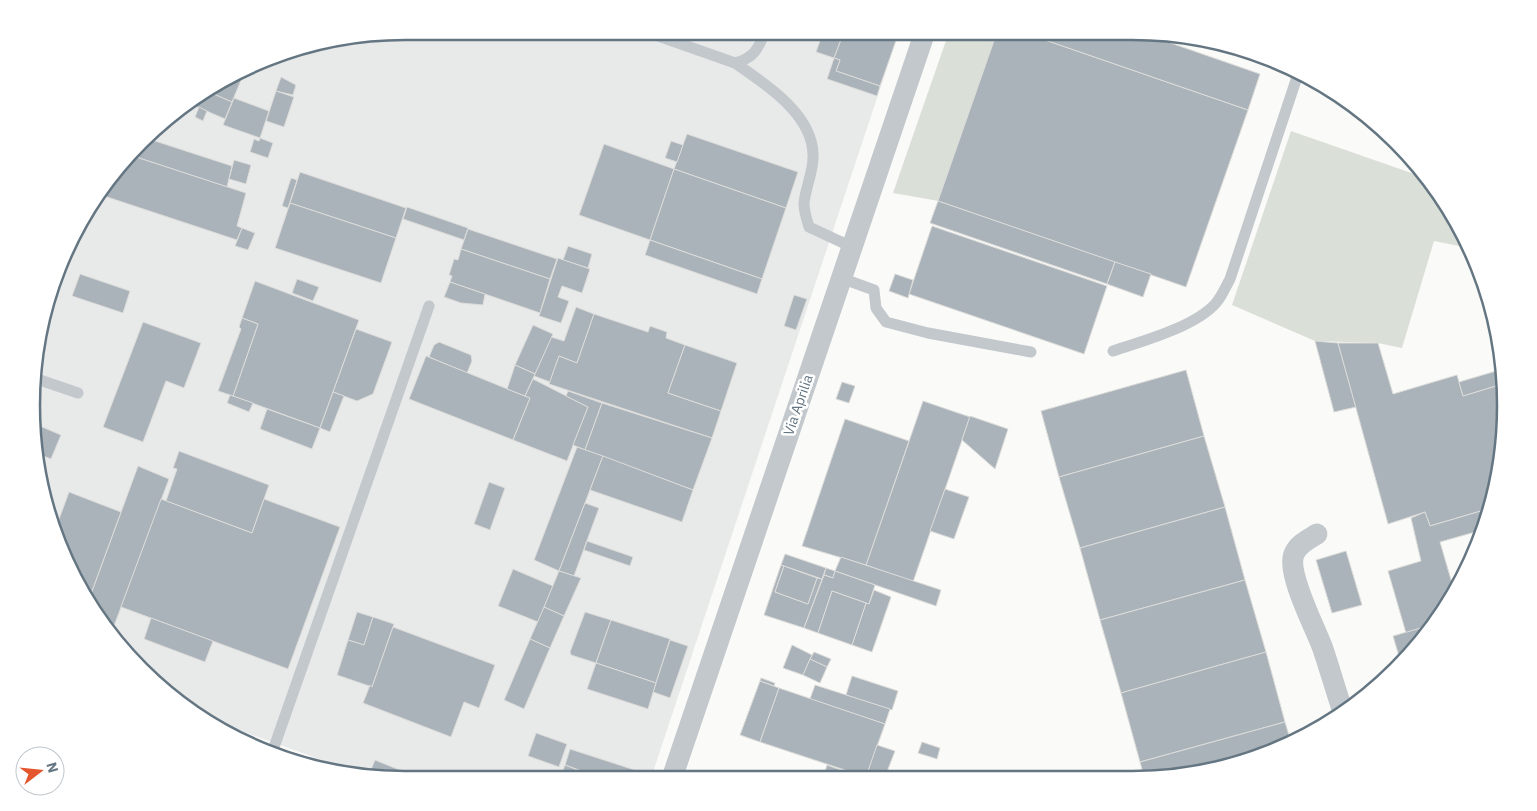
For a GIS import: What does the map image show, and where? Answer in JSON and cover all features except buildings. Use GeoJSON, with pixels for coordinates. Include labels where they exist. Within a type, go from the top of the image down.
{"type":"FeatureCollection","features":[{"type":"Feature","properties":{"kind":"street","name":"Via Aprilia"},"geometry":{"type":"LineString","coordinates":[[674,771],[922,40]]}},
{"type":"Feature","properties":{"kind":"street"},"geometry":{"type":"LineString","coordinates":[[1317,534],[1298,548],[1294,554],[1293,563],[1298,589],[1323,649],[1341,705]]}},
{"type":"Feature","properties":{"kind":"lane"},"geometry":{"type":"LineString","coordinates":[[670,40],[735,63],[769,86],[790,105],[807,132],[814,154],[804,205],[809,227],[852,247]]}},
{"type":"Feature","properties":{"kind":"lane"},"geometry":{"type":"LineString","coordinates":[[735,63],[747,60],[756,51],[761,40]]}},
{"type":"Feature","properties":{"kind":"lane"},"geometry":{"type":"LineString","coordinates":[[1113,351],[1168,333],[1204,313],[1216,303],[1230,279],[1296,80]]}},
{"type":"Feature","properties":{"kind":"lane"},"geometry":{"type":"LineString","coordinates":[[841,278],[874,290],[876,308],[886,322],[928,333],[1031,352]]}},
{"type":"Feature","properties":{"kind":"lane"},"geometry":{"type":"LineString","coordinates":[[274,746],[429,306]]}},
{"type":"Feature","properties":{"kind":"lane"},"geometry":{"type":"LineString","coordinates":[[41,380],[78,393]]}},
{"type":"Feature","properties":{"kind":"shaded area"},"geometry":{"type":"Polygon","coordinates":[[[406,40],[896,40],[653,771],[406,771],[358,768],[331,763],[238,730],[202,709],[165,680],[131,646],[102,609],[78,567],[59,523],[47,477],[41,429],[41,382],[47,334],[59,288],[78,244],[102,202],[116,183],[147,147],[202,102],[223,89],[266,68],[288,59],[334,47],[358,43],[406,40]]]}},
{"type":"Feature","properties":{"kind":"shaded area"},"geometry":{"type":"Polygon","coordinates":[[[946,40],[994,40],[939,201],[893,193],[946,40]]]}},
{"type":"Feature","properties":{"kind":"shaded area"},"geometry":{"type":"Polygon","coordinates":[[[1291,131],[1413,174],[1435,202],[1460,246],[1434,241],[1402,348],[1378,343],[1315,341],[1232,305],[1291,131]]]}}]}
